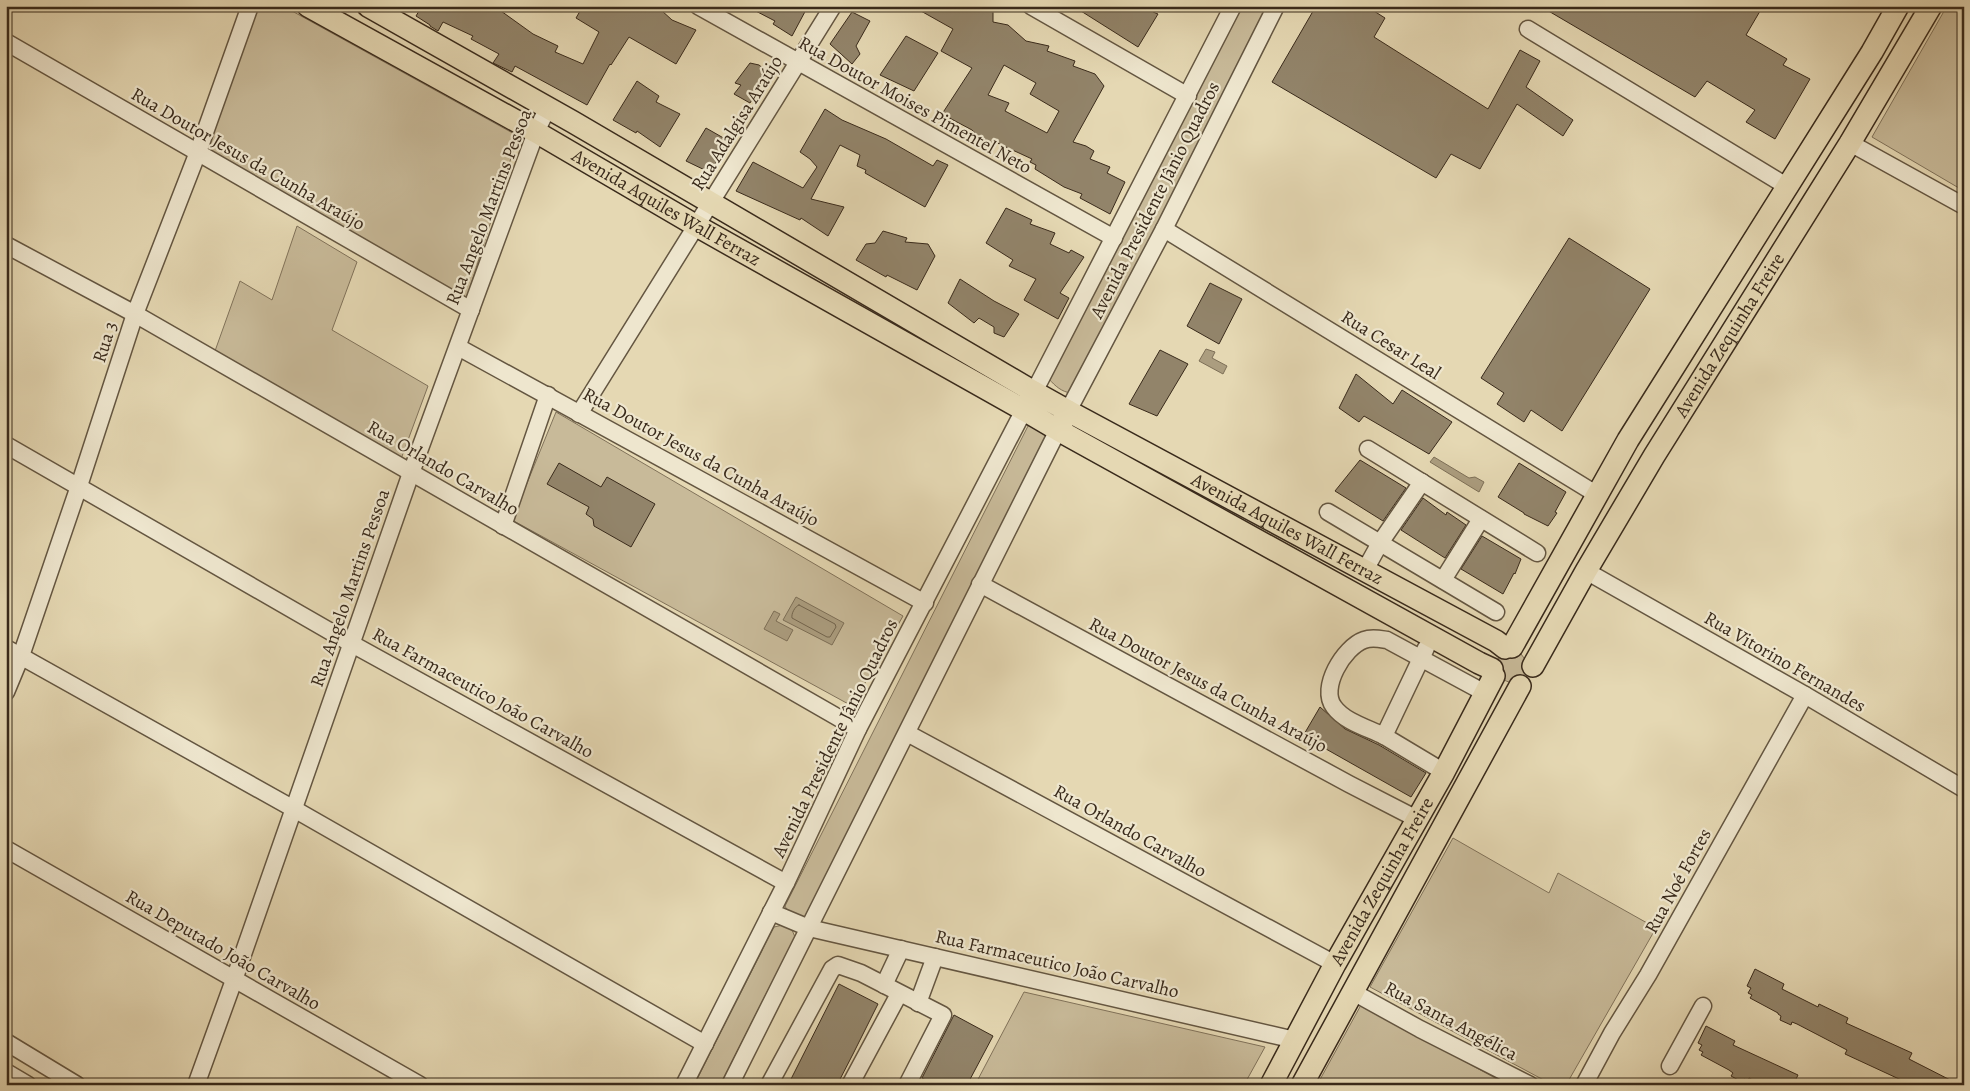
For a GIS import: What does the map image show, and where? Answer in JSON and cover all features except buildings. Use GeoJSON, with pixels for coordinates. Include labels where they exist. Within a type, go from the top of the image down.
{"type":"FeatureCollection","features":[{"type":"Feature","properties":{"kind":"main road","name":"Avenida Aquiles Wall Ferraz"},"geometry":{"type":"LineString","coordinates":[[308,6],[536,132],[695,225],[1029,401],[1068,411],[1373,556],[1496,641],[1508,647]]}},
{"type":"Feature","properties":{"kind":"main road","name":"Avenida Aquiles Wall Ferraz"},"geometry":{"type":"LineString","coordinates":[[368,6],[548,107],[710,203],[1029,401],[1058,430],[1431,637],[1490,679]]}},
{"type":"Feature","properties":{"kind":"main road","name":"Avenida Zequinha Freire"},"geometry":{"type":"LineString","coordinates":[[1508,647],[1628,440],[1872,52],[1898,6]]}},
{"type":"Feature","properties":{"kind":"main road","name":"Avenida Zequinha Freire"},"geometry":{"type":"LineString","coordinates":[[1532,666],[1654,456],[1850,143],[1931,6]]}},
{"type":"Feature","properties":{"kind":"main road"},"geometry":{"type":"LineString","coordinates":[[1058,430],[1068,411]]}},
{"type":"Feature","properties":{"kind":"main road"},"geometry":{"type":"LineString","coordinates":[[1508,647],[1524,650],[1531,660],[1532,666],[1529,678],[1520,686],[1508,687],[1490,679],[1494,656],[1508,647]]}},
{"type":"Feature","properties":{"kind":"main road","name":"Avenida Zequinha Freire"},"geometry":{"type":"LineString","coordinates":[[1271,1085],[1335,964],[1444,772],[1490,679]]}},
{"type":"Feature","properties":{"kind":"main road","name":"Avenida Zequinha Freire"},"geometry":{"type":"LineString","coordinates":[[1302,1085],[1520,686]]}},
{"type":"Feature","properties":{"kind":"main road"},"geometry":{"type":"LineString","coordinates":[[1335,964],[1338,980],[1353,992]]}},
{"type":"Feature","properties":{"kind":"street","name":"Rua 3"},"geometry":{"type":"LineString","coordinates":[[6,692],[21,656],[135,314],[198,152],[250,6]]}},
{"type":"Feature","properties":{"kind":"street","name":"Rua Doutor Moises Pimentel Neto"},"geometry":{"type":"LineString","coordinates":[[698,6],[1114,238]]}},
{"type":"Feature","properties":{"kind":"street","name":"Rua Adalgisa Araújo"},"geometry":{"type":"LineString","coordinates":[[579,414],[833,6]]}},
{"type":"Feature","properties":{"kind":"street"},"geometry":{"type":"LineString","coordinates":[[1031,6],[1188,96]]}},
{"type":"Feature","properties":{"kind":"street","name":"Avenida Presidente Jânio Quadros"},"geometry":{"type":"LineString","coordinates":[[684,1085],[786,883],[858,729],[1233,6]]}},
{"type":"Feature","properties":{"kind":"street","name":"Avenida Presidente Jânio Quadros"},"geometry":{"type":"LineString","coordinates":[[1068,411],[1164,229],[1276,6]]}},
{"type":"Feature","properties":{"kind":"street"},"geometry":{"type":"LineString","coordinates":[[1528,29],[1788,186]]}},
{"type":"Feature","properties":{"kind":"street","name":"Rua Doutor Jesus da Cunha Araújo"},"geometry":{"type":"LineString","coordinates":[[6,42],[471,310]]}},
{"type":"Feature","properties":{"kind":"street","name":"Rua Angelo Martins Pessoa"},"geometry":{"type":"LineString","coordinates":[[196,1085],[411,473],[536,132],[548,107]]}},
{"type":"Feature","properties":{"kind":"street"},"geometry":{"type":"LineString","coordinates":[[1850,143],[1964,206]]}},
{"type":"Feature","properties":{"kind":"street","name":"Rua Cesar Leal"},"geometry":{"type":"LineString","coordinates":[[1164,229],[1596,494]]}},
{"type":"Feature","properties":{"kind":"street","name":"Rua Orlando Carvalho"},"geometry":{"type":"LineString","coordinates":[[6,245],[135,314],[858,729]]}},
{"type":"Feature","properties":{"kind":"street","name":"Rua Doutor Jesus da Cunha Araújo"},"geometry":{"type":"LineString","coordinates":[[458,347],[925,602]]}},
{"type":"Feature","properties":{"kind":"street"},"geometry":{"type":"LineString","coordinates":[[503,526],[548,395]]}},
{"type":"Feature","properties":{"kind":"street"},"geometry":{"type":"LineString","coordinates":[[730,1085],[1058,430]]}},
{"type":"Feature","properties":{"kind":"street","name":"Rua Farmaceutico João Carvalho"},"geometry":{"type":"LineString","coordinates":[[6,445],[352,644],[786,883]]}},
{"type":"Feature","properties":{"kind":"street"},"geometry":{"type":"LineString","coordinates":[[1368,449],[1537,553]]}},
{"type":"Feature","properties":{"kind":"street"},"geometry":{"type":"LineString","coordinates":[[1373,556],[1422,482]]}},
{"type":"Feature","properties":{"kind":"street"},"geometry":{"type":"LineString","coordinates":[[1328,512],[1373,556],[1443,580],[1496,612]]}},
{"type":"Feature","properties":{"kind":"street"},"geometry":{"type":"LineString","coordinates":[[1443,580],[1481,519]]}},
{"type":"Feature","properties":{"kind":"street","name":"Rua Vitorino Fernandes"},"geometry":{"type":"LineString","coordinates":[[1586,571],[1805,695],[1964,789]]}},
{"type":"Feature","properties":{"kind":"street","name":"Rua Doutor Jesus da Cunha Araújo"},"geometry":{"type":"LineString","coordinates":[[980,584],[1349,784],[1417,818]]}},
{"type":"Feature","properties":{"kind":"street"},"geometry":{"type":"LineString","coordinates":[[1384,736],[1431,637]]}},
{"type":"Feature","properties":{"kind":"street"},"geometry":{"type":"LineString","coordinates":[[1444,772],[1384,736],[1345,718],[1333,706],[1328,694],[1336,669],[1346,652],[1364,640],[1377,638],[1387,640],[1421,657],[1490,679]]}},
{"type":"Feature","properties":{"kind":"street"},"geometry":{"type":"LineString","coordinates":[[6,648],[294,809],[705,1044]]}},
{"type":"Feature","properties":{"kind":"street","name":"Rua Noé Fortes"},"geometry":{"type":"LineString","coordinates":[[1584,1085],[1805,695]]}},
{"type":"Feature","properties":{"kind":"street","name":"Rua Orlando Carvalho"},"geometry":{"type":"LineString","coordinates":[[907,734],[1335,964]]}},
{"type":"Feature","properties":{"kind":"street","name":"Rua Deputado João Carvalho"},"geometry":{"type":"LineString","coordinates":[[6,849],[420,1085]]}},
{"type":"Feature","properties":{"kind":"street","name":"Rua Farmaceutico João Carvalho"},"geometry":{"type":"LineString","coordinates":[[771,912],[809,928],[1295,1040]]}},
{"type":"Feature","properties":{"kind":"street"},"geometry":{"type":"LineString","coordinates":[[884,985],[901,949]]}},
{"type":"Feature","properties":{"kind":"street"},"geometry":{"type":"LineString","coordinates":[[918,1003],[935,957]]}},
{"type":"Feature","properties":{"kind":"street"},"geometry":{"type":"LineString","coordinates":[[769,1085],[832,969],[838,965],[860,973],[943,1016],[906,1085]]}},
{"type":"Feature","properties":{"kind":"street","name":"Rua Santa Angélica"},"geometry":{"type":"LineString","coordinates":[[1353,992],[1420,1029],[1530,1085]]}},
{"type":"Feature","properties":{"kind":"street"},"geometry":{"type":"LineString","coordinates":[[850,1085],[899,994]]}},
{"type":"Feature","properties":{"kind":"street"},"geometry":{"type":"LineString","coordinates":[[1670,1066],[1703,1006]]}},
{"type":"Feature","properties":{"kind":"street"},"geometry":{"type":"LineString","coordinates":[[6,1042],[78,1085]]}},
{"type":"Feature","properties":{"kind":"street"},"geometry":{"type":"LineString","coordinates":[[6,1072],[28,1085]]}},
{"type":"Feature","properties":{"kind":"shaded area"},"geometry":{"type":"Polygon","coordinates":[[[255,6],[283,6],[518,136],[466,300],[203,149],[255,6]]]}},
{"type":"Feature","properties":{"kind":"shaded area"},"geometry":{"type":"Polygon","coordinates":[[[1242,6],[1268,6],[1071,393],[1065,391],[1049,379],[1059,357],[1242,6]]]}},
{"type":"Feature","properties":{"kind":"shaded area"},"geometry":{"type":"Polygon","coordinates":[[[1947,6],[1964,6],[1964,191],[1872,137],[1947,6]]]}},
{"type":"Feature","properties":{"kind":"shaded area"},"geometry":{"type":"Polygon","coordinates":[[[297,226],[357,262],[332,330],[428,386],[401,459],[215,351],[240,281],[272,300],[297,226]]]}},
{"type":"Feature","properties":{"kind":"shaded area"},"geometry":{"type":"Polygon","coordinates":[[[556,412],[903,616],[852,706],[512,520],[556,412]]]}},
{"type":"Feature","properties":{"kind":"shaded area"},"geometry":{"type":"Polygon","coordinates":[[[1031,425],[1049,435],[808,916],[804,918],[787,910],[785,906],[1028,426],[1031,425]]]}},
{"type":"Feature","properties":{"kind":"shaded area"},"geometry":{"type":"Polygon","coordinates":[[[1517,652],[1527,662],[1525,673],[1516,682],[1506,681],[1501,678],[1498,660],[1500,656],[1517,652]]]}},
{"type":"Feature","properties":{"kind":"shaded area"},"geometry":{"type":"Polygon","coordinates":[[[1453,838],[1549,893],[1558,873],[1656,928],[1566,1085],[1553,1085],[1370,987],[1453,838]]]}},
{"type":"Feature","properties":{"kind":"shaded area"},"geometry":{"type":"Polygon","coordinates":[[[783,925],[792,930],[795,937],[720,1085],[694,1085],[774,927],[783,925]]]}},
{"type":"Feature","properties":{"kind":"shaded area"},"geometry":{"type":"Polygon","coordinates":[[[1024,992],[1265,1047],[1244,1085],[975,1085],[1024,992]]]}},
{"type":"Feature","properties":{"kind":"shaded area"},"geometry":{"type":"Polygon","coordinates":[[[1361,1005],[1508,1085],[1317,1085],[1361,1005]]]}},
{"type":"Feature","properties":{"kind":"water"},"geometry":{"type":"Polygon","coordinates":[[[1206,349],[1215,352],[1212,358],[1227,366],[1223,374],[1199,361],[1206,349]]]}},
{"type":"Feature","properties":{"kind":"water"},"geometry":{"type":"Polygon","coordinates":[[[1434,457],[1469,478],[1475,477],[1484,482],[1479,492],[1430,462],[1434,457]]]}},
{"type":"Feature","properties":{"kind":"water"},"geometry":{"type":"Polygon","coordinates":[[[796,597],[844,623],[832,645],[783,620],[796,597]]]}},
{"type":"Feature","properties":{"kind":"water"},"geometry":{"type":"Polygon","coordinates":[[[774,611],[780,614],[776,621],[793,630],[787,641],[764,629],[774,611]]]}}]}
